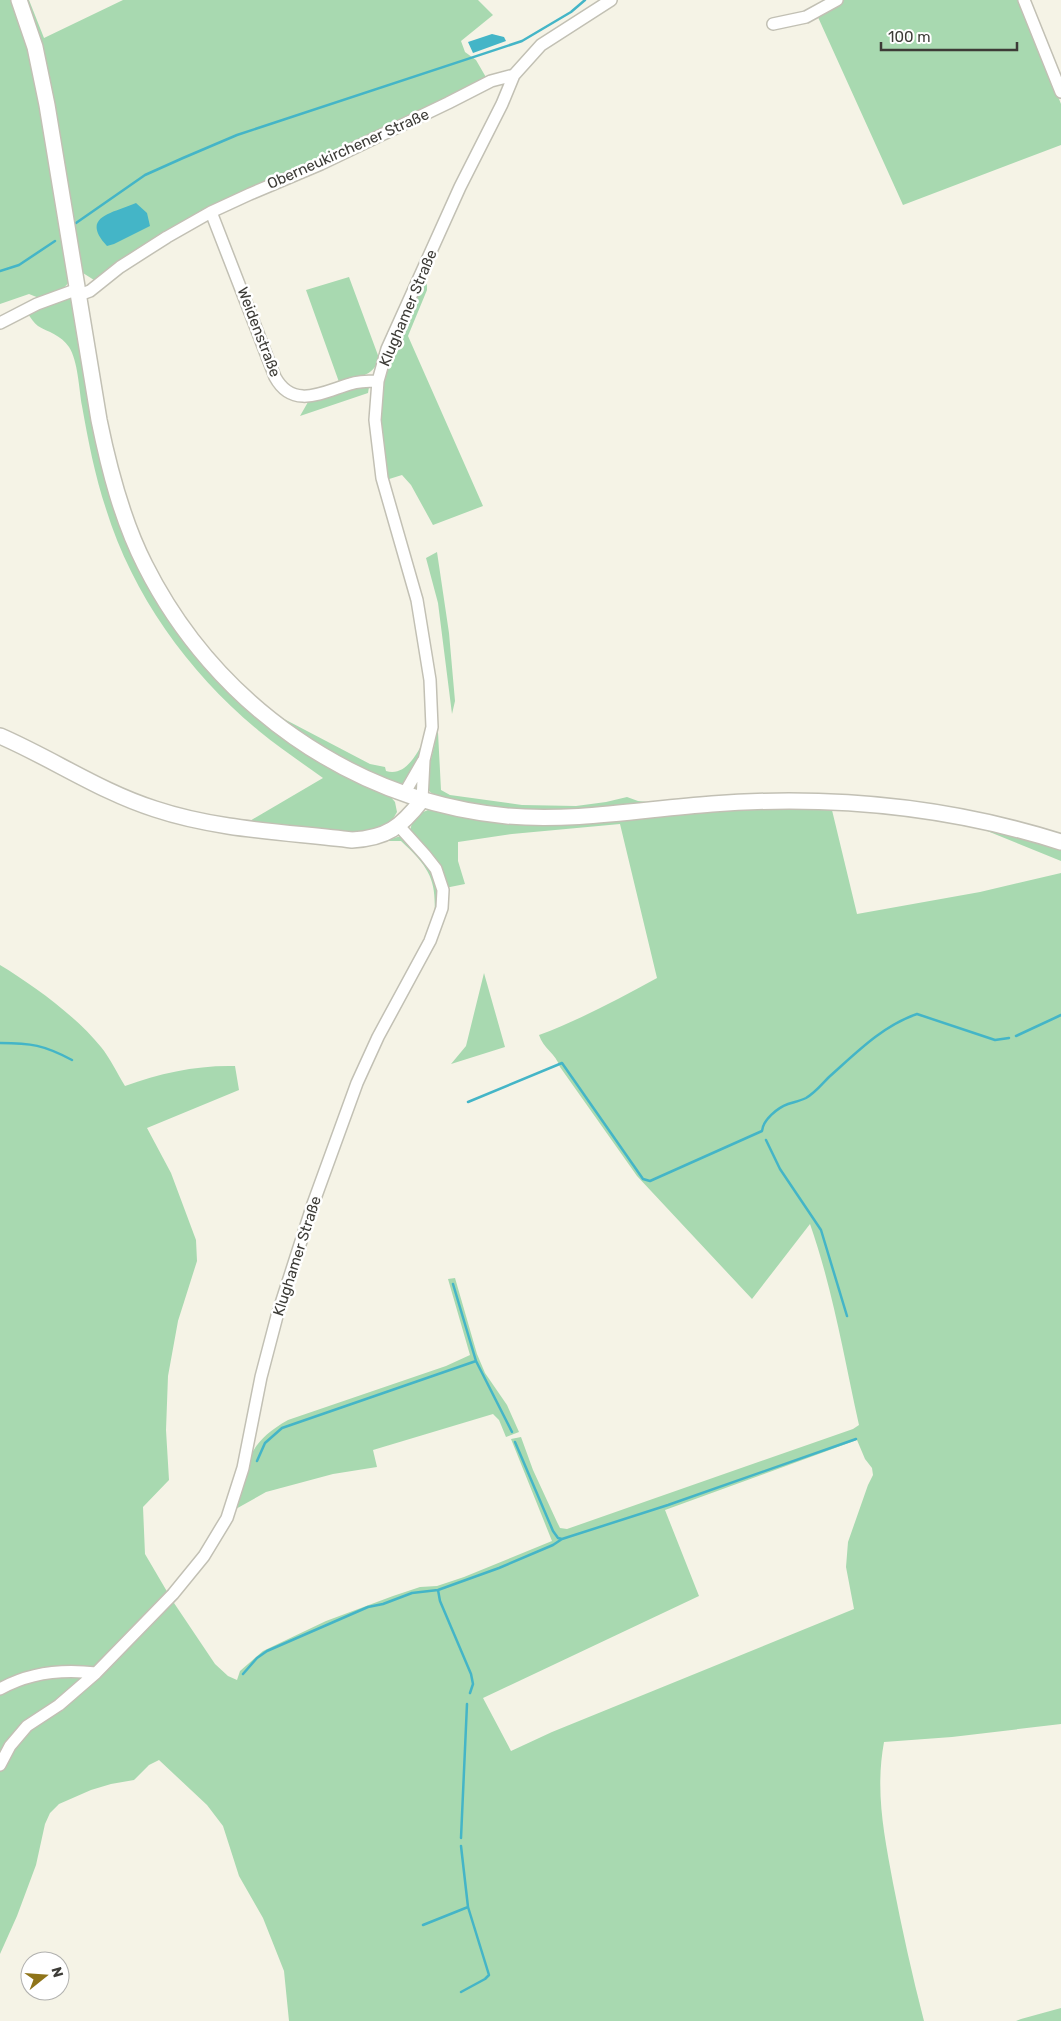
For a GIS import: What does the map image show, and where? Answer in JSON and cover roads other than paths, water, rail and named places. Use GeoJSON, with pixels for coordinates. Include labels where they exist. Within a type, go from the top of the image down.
{"type":"FeatureCollection","features":[{"type":"Feature","properties":{"kind":"main road"},"geometry":{"type":"LineString","coordinates":[[19,0],[40,72],[99,420],[114,482],[134,542],[144,565],[176,618],[209,661],[270,720],[292,737],[334,764],[404,794],[457,809],[533,817],[776,800],[848,802],[954,814],[992,822],[1061,842]]}},
{"type":"Feature","properties":{"kind":"main road"},"geometry":{"type":"LineString","coordinates":[[0,736],[134,802],[176,815],[237,826],[352,840],[378,836],[392,830],[407,819],[422,800]]}},
{"type":"Feature","properties":{"kind":"main road"},"geometry":{"type":"LineString","coordinates":[[398,826],[404,794]]}},
{"type":"Feature","properties":{"kind":"street"},"geometry":{"type":"LineString","coordinates":[[514,75],[541,45],[611,0]]}},
{"type":"Feature","properties":{"kind":"street"},"geometry":{"type":"LineString","coordinates":[[773,24],[806,17],[837,0]]}},
{"type":"Feature","properties":{"kind":"street"},"geometry":{"type":"LineString","coordinates":[[1024,0],[1061,92]]}},
{"type":"Feature","properties":{"kind":"street","name":"Oberneukirchener Straße"},"geometry":{"type":"LineString","coordinates":[[0,323],[37,304],[78,292],[90,291],[120,267],[211,212],[353,149],[491,80],[514,75]]}},
{"type":"Feature","properties":{"kind":"street","name":"Klughamer Straße"},"geometry":{"type":"LineString","coordinates":[[422,800],[424,760],[432,727],[430,680],[417,600],[382,478],[375,420],[378,381],[388,349],[460,187],[498,112],[514,75]]}},
{"type":"Feature","properties":{"kind":"street","name":"Weidenstraße"},"geometry":{"type":"LineString","coordinates":[[211,212],[275,377],[282,386],[292,393],[304,397],[317,395],[352,383],[378,381]]}},
{"type":"Feature","properties":{"kind":"street","name":"Klughamer Straße"},"geometry":{"type":"LineString","coordinates":[[404,794],[424,760]]}},
{"type":"Feature","properties":{"kind":"street","name":"Klughamer Straße"},"geometry":{"type":"LineString","coordinates":[[0,1765],[10,1746],[27,1726],[96,1674],[173,1594],[204,1556],[227,1518],[236,1494],[261,1377],[277,1316],[313,1204],[357,1082],[378,1037],[430,941],[442,908],[443,890],[440,877],[425,855],[398,826]]}},
{"type":"Feature","properties":{"kind":"street"},"geometry":{"type":"LineString","coordinates":[[0,1689],[15,1681],[47,1673],[69,1671],[96,1674]]}},
{"type":"Feature","properties":{"kind":"water"},"geometry":{"type":"Polygon","coordinates":[[[492,34],[504,37],[506,41],[473,53],[468,42],[492,34]]]}},
{"type":"Feature","properties":{"kind":"water"},"geometry":{"type":"Polygon","coordinates":[[[136,203],[147,213],[150,226],[107,246],[99,236],[98,222],[110,213],[136,203]]]}},
{"type":"Feature","properties":{"kind":"waterway"},"geometry":{"type":"LineString","coordinates":[[76,223],[145,175],[183,158],[237,135],[522,41],[571,12],[585,0]]}},
{"type":"Feature","properties":{"kind":"waterway"},"geometry":{"type":"LineString","coordinates":[[0,271],[19,265],[55,241]]}},
{"type":"Feature","properties":{"kind":"waterway"},"geometry":{"type":"LineString","coordinates":[[468,1102],[562,1063],[643,1179],[650,1181],[762,1131],[765,1123],[775,1111],[809,1096],[870,1041],[904,1019],[917,1014],[995,1040],[1009,1038]]}},
{"type":"Feature","properties":{"kind":"waterway"},"geometry":{"type":"LineString","coordinates":[[1016,1036],[1061,1015]]}},
{"type":"Feature","properties":{"kind":"waterway"},"geometry":{"type":"LineString","coordinates":[[0,1043],[37,1046],[72,1060]]}},
{"type":"Feature","properties":{"kind":"waterway"},"geometry":{"type":"LineString","coordinates":[[766,1140],[780,1169],[821,1230],[847,1316]]}},
{"type":"Feature","properties":{"kind":"waterway"},"geometry":{"type":"LineString","coordinates":[[453,1284],[476,1361],[512,1432]]}},
{"type":"Feature","properties":{"kind":"waterway"},"geometry":{"type":"LineString","coordinates":[[257,1461],[265,1443],[282,1428],[476,1361]]}},
{"type":"Feature","properties":{"kind":"waterway"},"geometry":{"type":"LineString","coordinates":[[515,1442],[553,1531],[558,1538],[562,1539],[668,1505],[856,1439]]}},
{"type":"Feature","properties":{"kind":"waterway"},"geometry":{"type":"LineString","coordinates":[[243,1674],[257,1658],[267,1651],[368,1607],[383,1604],[412,1593],[438,1590],[499,1568],[553,1545],[562,1539]]}},
{"type":"Feature","properties":{"kind":"waterway"},"geometry":{"type":"LineString","coordinates":[[438,1590],[440,1601],[471,1674],[473,1684],[470,1693]]}},
{"type":"Feature","properties":{"kind":"waterway"},"geometry":{"type":"LineString","coordinates":[[461,1838],[467,1704]]}},
{"type":"Feature","properties":{"kind":"waterway"},"geometry":{"type":"LineString","coordinates":[[423,1925],[468,1907],[461,1846]]}},
{"type":"Feature","properties":{"kind":"waterway"},"geometry":{"type":"LineString","coordinates":[[461,1992],[489,1975],[468,1907]]}}]}
